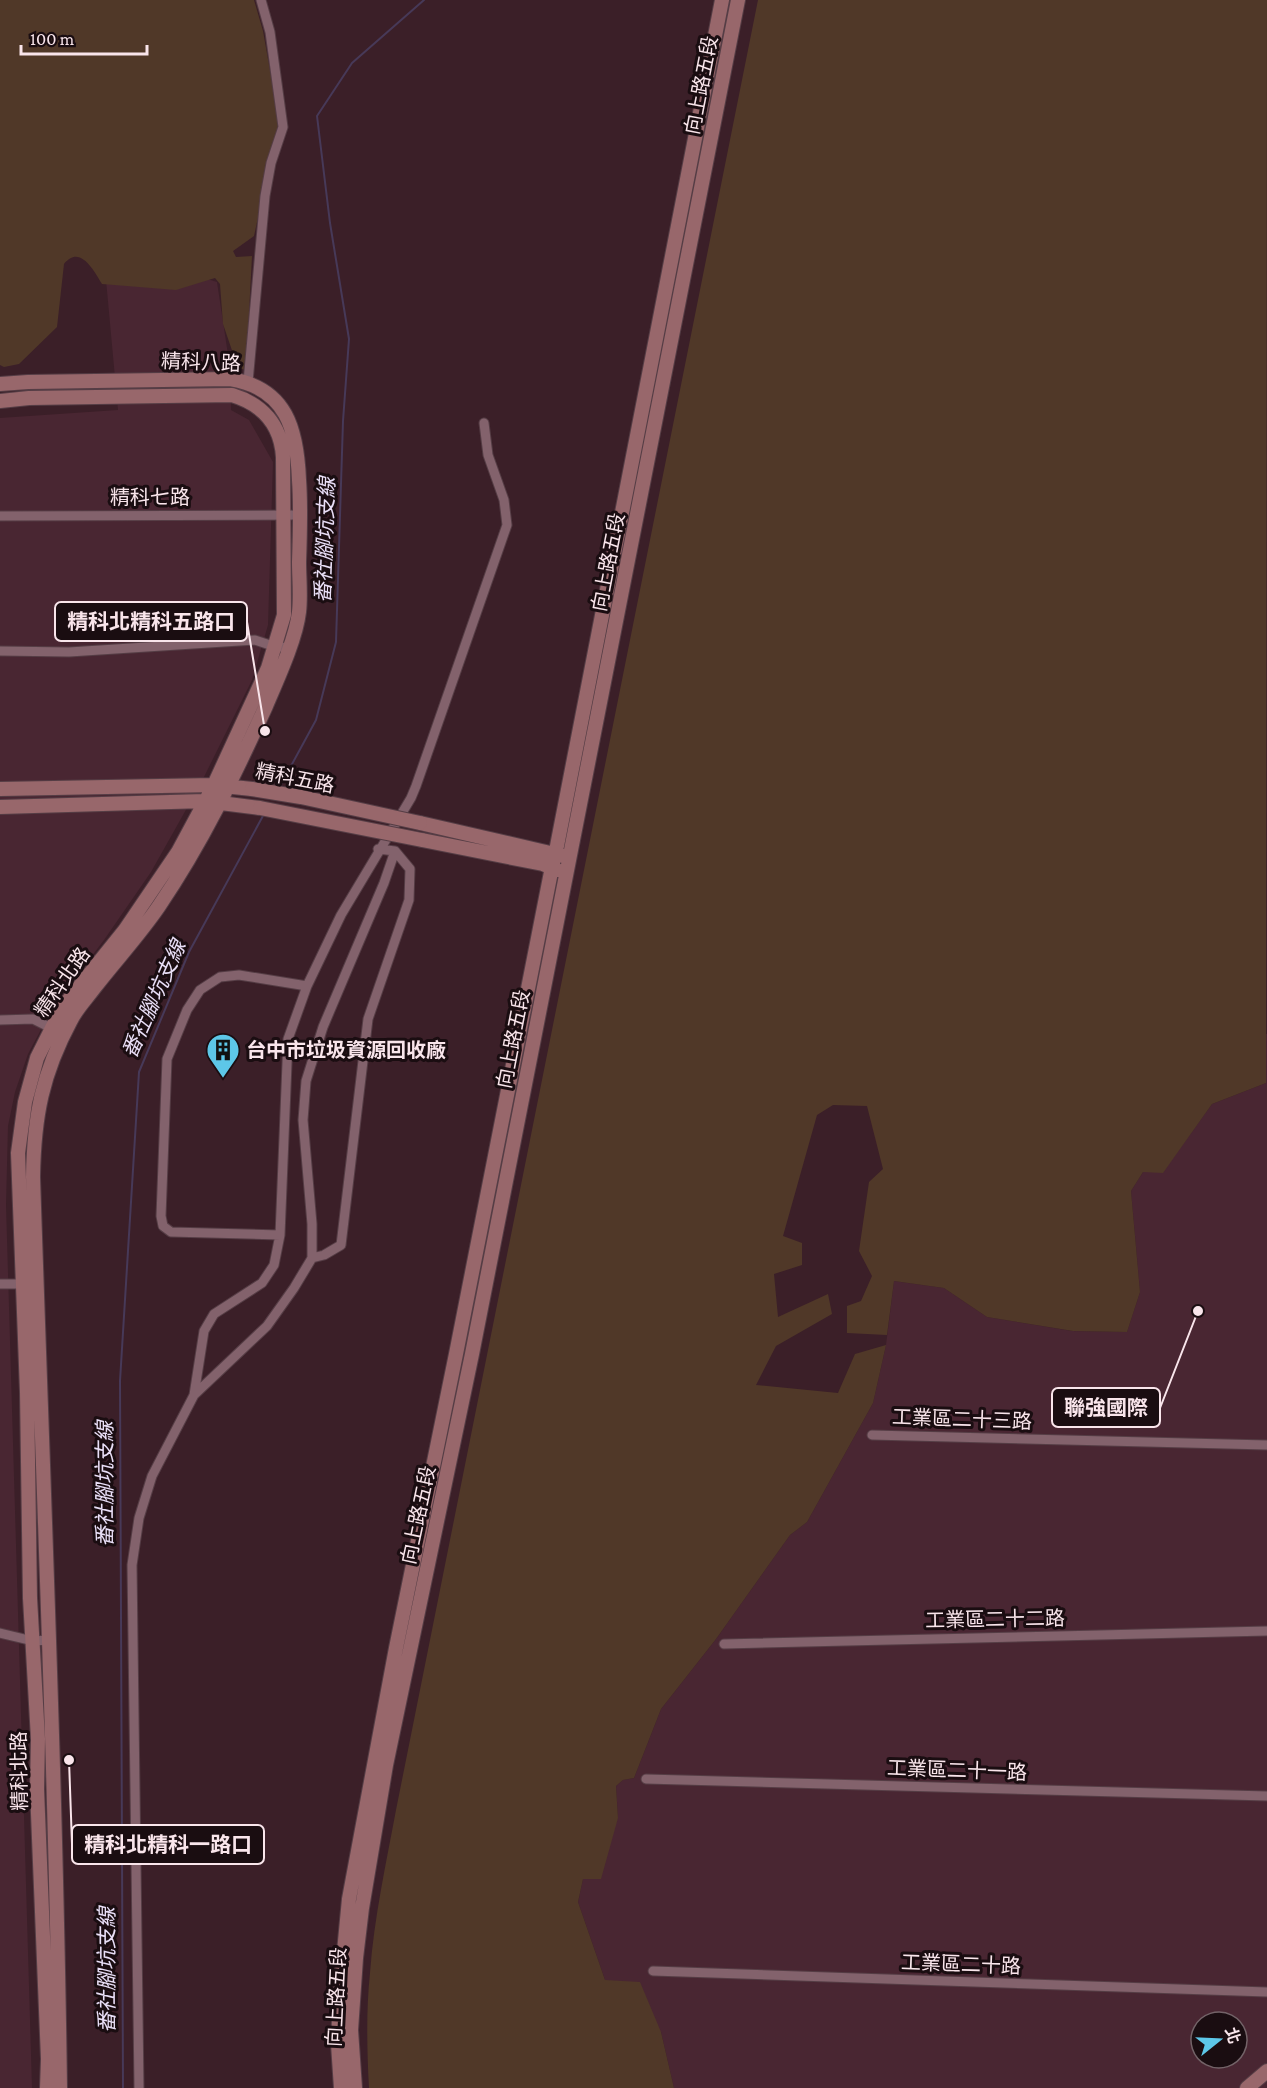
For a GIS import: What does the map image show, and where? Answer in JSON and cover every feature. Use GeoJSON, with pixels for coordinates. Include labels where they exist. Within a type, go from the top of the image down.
{"type":"FeatureCollection","features":[{"type":"Feature","properties":{"kind":"street"},"geometry":{"type":"LineString","coordinates":[[248,382],[264,196],[283,127],[270,32],[261,0]]}},
{"type":"Feature","properties":{"kind":"street","name":"向上路五段"},"geometry":{"type":"LineString","coordinates":[[341,2088],[338,2044],[340,1994],[349,1899],[396,1648],[456,1354],[722,0]]}},
{"type":"Feature","properties":{"kind":"street","name":"向上路五段"},"geometry":{"type":"LineString","coordinates":[[355,2088],[351,2030],[356,1958],[386,1765],[573,860],[738,0]]}},
{"type":"Feature","properties":{"kind":"street","name":"精科八路"},"geometry":{"type":"LineString","coordinates":[[0,384],[230,380],[248,382],[276,402],[291,426],[298,453],[300,515]]}},
{"type":"Feature","properties":{"kind":"street","name":"精科八路"},"geometry":{"type":"LineString","coordinates":[[0,401],[29,398],[224,394],[241,398],[263,411],[278,432],[282,448],[284,515]]}},
{"type":"Feature","properties":{"kind":"street"},"geometry":{"type":"LineString","coordinates":[[139,2088],[132,1565],[139,1518],[152,1476],[194,1395],[204,1331],[214,1314],[262,1283],[274,1265],[280,1235],[288,1039],[307,986],[341,915],[416,786],[507,525],[504,500],[488,455],[484,423]]}},
{"type":"Feature","properties":{"kind":"street","name":"精科北路"},"geometry":{"type":"LineString","coordinates":[[213,802],[214,785],[268,668],[284,615],[284,515]]}},
{"type":"Feature","properties":{"kind":"street","name":"精科七路"},"geometry":{"type":"LineString","coordinates":[[0,516],[300,515]]}},
{"type":"Feature","properties":{"kind":"street","name":"精科北路"},"geometry":{"type":"LineString","coordinates":[[47,2088],[48,2059],[33,1641],[29,1284],[36,1123],[41,1090],[58,1032],[72,1018],[159,906],[186,864],[213,802],[229,785],[281,672],[299,613],[300,515]]}},
{"type":"Feature","properties":{"kind":"street"},"geometry":{"type":"LineString","coordinates":[[0,651],[69,651],[255,640],[289,648]]}},
{"type":"Feature","properties":{"kind":"street","name":"精科五路"},"geometry":{"type":"LineString","coordinates":[[0,789],[229,785],[301,796],[420,823],[553,860],[569,874]]}},
{"type":"Feature","properties":{"kind":"street","name":"精科五路"},"geometry":{"type":"LineString","coordinates":[[0,807],[213,802],[260,808],[422,840],[553,860],[573,860]]}},
{"type":"Feature","properties":{"kind":"street"},"geometry":{"type":"LineString","coordinates":[[312,1258],[324,1255],[341,1245],[368,1019],[409,900],[410,869],[395,851],[378,849]]}},
{"type":"Feature","properties":{"kind":"street"},"geometry":{"type":"LineString","coordinates":[[194,1395],[267,1326],[312,1258],[312,1224],[303,1120],[306,1081],[323,1027],[384,883],[395,851]]}},
{"type":"Feature","properties":{"kind":"street"},"geometry":{"type":"LineString","coordinates":[[280,1235],[171,1232],[163,1226],[161,1216],[167,1059],[187,1010],[200,990],[213,980],[239,975],[307,986]]}},
{"type":"Feature","properties":{"kind":"street"},"geometry":{"type":"LineString","coordinates":[[0,1020],[33,1019],[58,1032]]}},
{"type":"Feature","properties":{"kind":"street"},"geometry":{"type":"LineString","coordinates":[[0,1284],[29,1284]]}},
{"type":"Feature","properties":{"kind":"street","name":"精科北路"},"geometry":{"type":"LineString","coordinates":[[29,1284],[49,1640],[58,1924],[60,2088]]}},
{"type":"Feature","properties":{"kind":"street","name":"工業區二十三路"},"geometry":{"type":"LineString","coordinates":[[872,1435],[1267,1445]]}},
{"type":"Feature","properties":{"kind":"street","name":"工業區二十二路"},"geometry":{"type":"LineString","coordinates":[[724,1644],[1267,1631]]}},
{"type":"Feature","properties":{"kind":"street"},"geometry":{"type":"LineString","coordinates":[[0,1633],[33,1641],[49,1640]]}},
{"type":"Feature","properties":{"kind":"street","name":"工業區二十一路"},"geometry":{"type":"LineString","coordinates":[[646,1779],[1267,1796]]}},
{"type":"Feature","properties":{"kind":"street","name":"工業區二十路"},"geometry":{"type":"LineString","coordinates":[[653,1971],[1267,1992]]}},
{"type":"Feature","properties":{"kind":"shaded area"},"geometry":{"type":"Polygon","coordinates":[[[0,0],[254,0],[263,31],[279,121],[254,236],[233,251],[236,257],[252,256],[246,370],[238,368],[223,324],[220,284],[215,278],[176,290],[102,284],[86,262],[76,257],[64,264],[57,327],[19,364],[4,367],[0,365],[0,0]]]}},
{"type":"Feature","properties":{"kind":"shaded area"},"geometry":{"type":"Polygon","coordinates":[[[758,0],[1267,0],[1266,1083],[1212,1104],[1163,1173],[1143,1172],[1131,1191],[1140,1292],[1127,1332],[1073,1331],[987,1317],[944,1288],[894,1281],[887,1335],[847,1333],[847,1306],[861,1301],[872,1276],[859,1251],[869,1182],[883,1169],[867,1106],[833,1105],[817,1115],[783,1236],[802,1243],[802,1265],[774,1274],[778,1317],[828,1294],[832,1314],[776,1346],[756,1385],[838,1393],[855,1354],[886,1345],[873,1403],[807,1522],[790,1535],[716,1639],[661,1709],[634,1778],[623,1780],[616,1786],[618,1818],[601,1879],[583,1879],[578,1902],[605,1980],[640,1982],[661,2032],[674,2088],[369,2088],[367,2030],[369,1987],[374,1932],[384,1871],[758,0]]]}},
{"type":"Feature","properties":{"kind":"shaded area"},"geometry":{"type":"Polygon","coordinates":[[[105,269],[194,275],[217,282],[230,368],[231,410],[249,420],[273,462],[268,625],[252,680],[201,783],[151,872],[104,940],[53,1007],[28,1054],[15,1092],[8,1126],[6,1205],[32,2088],[0,2088],[0,418],[118,410],[105,269]]]}},
{"type":"Feature","properties":{"kind":"shaded area"},"geometry":{"type":"Polygon","coordinates":[[[1267,1034],[1267,2088],[674,2088],[661,2032],[605,1980],[578,1902],[583,1879],[618,1818],[616,1786],[623,1780],[634,1778],[661,1709],[716,1639],[790,1535],[807,1522],[873,1403],[886,1345],[894,1281],[944,1288],[987,1317],[1072,1331],[1127,1332],[1140,1292],[1131,1191],[1143,1172],[1163,1172],[1212,1104],[1266,1083],[1267,1034]]]}},
{"type":"Feature","properties":{"kind":"waterway","name":"番社腳坑支線"},"geometry":{"type":"LineString","coordinates":[[279,788],[316,720],[336,642],[343,421],[349,339],[330,223],[317,116],[352,63],[424,0]]}},
{"type":"Feature","properties":{"kind":"waterway","name":"番社腳坑支線"},"geometry":{"type":"LineString","coordinates":[[123,2088],[120,1381],[139,1072],[189,952],[264,814]]}},
{"type":"Feature","properties":{"kind":"place","name":"精科北精科五路口"},"geometry":{"type":"Point","coordinates":[265,731]}},
{"type":"Feature","properties":{"kind":"place","name":"台中市垃圾資源回收廠"},"geometry":{"type":"Point","coordinates":[223,1079]}},
{"type":"Feature","properties":{"kind":"place","name":"聯強國際"},"geometry":{"type":"Point","coordinates":[1198,1311]}},
{"type":"Feature","properties":{"kind":"place","name":"精科北精科一路口"},"geometry":{"type":"Point","coordinates":[69,1760]}}]}
